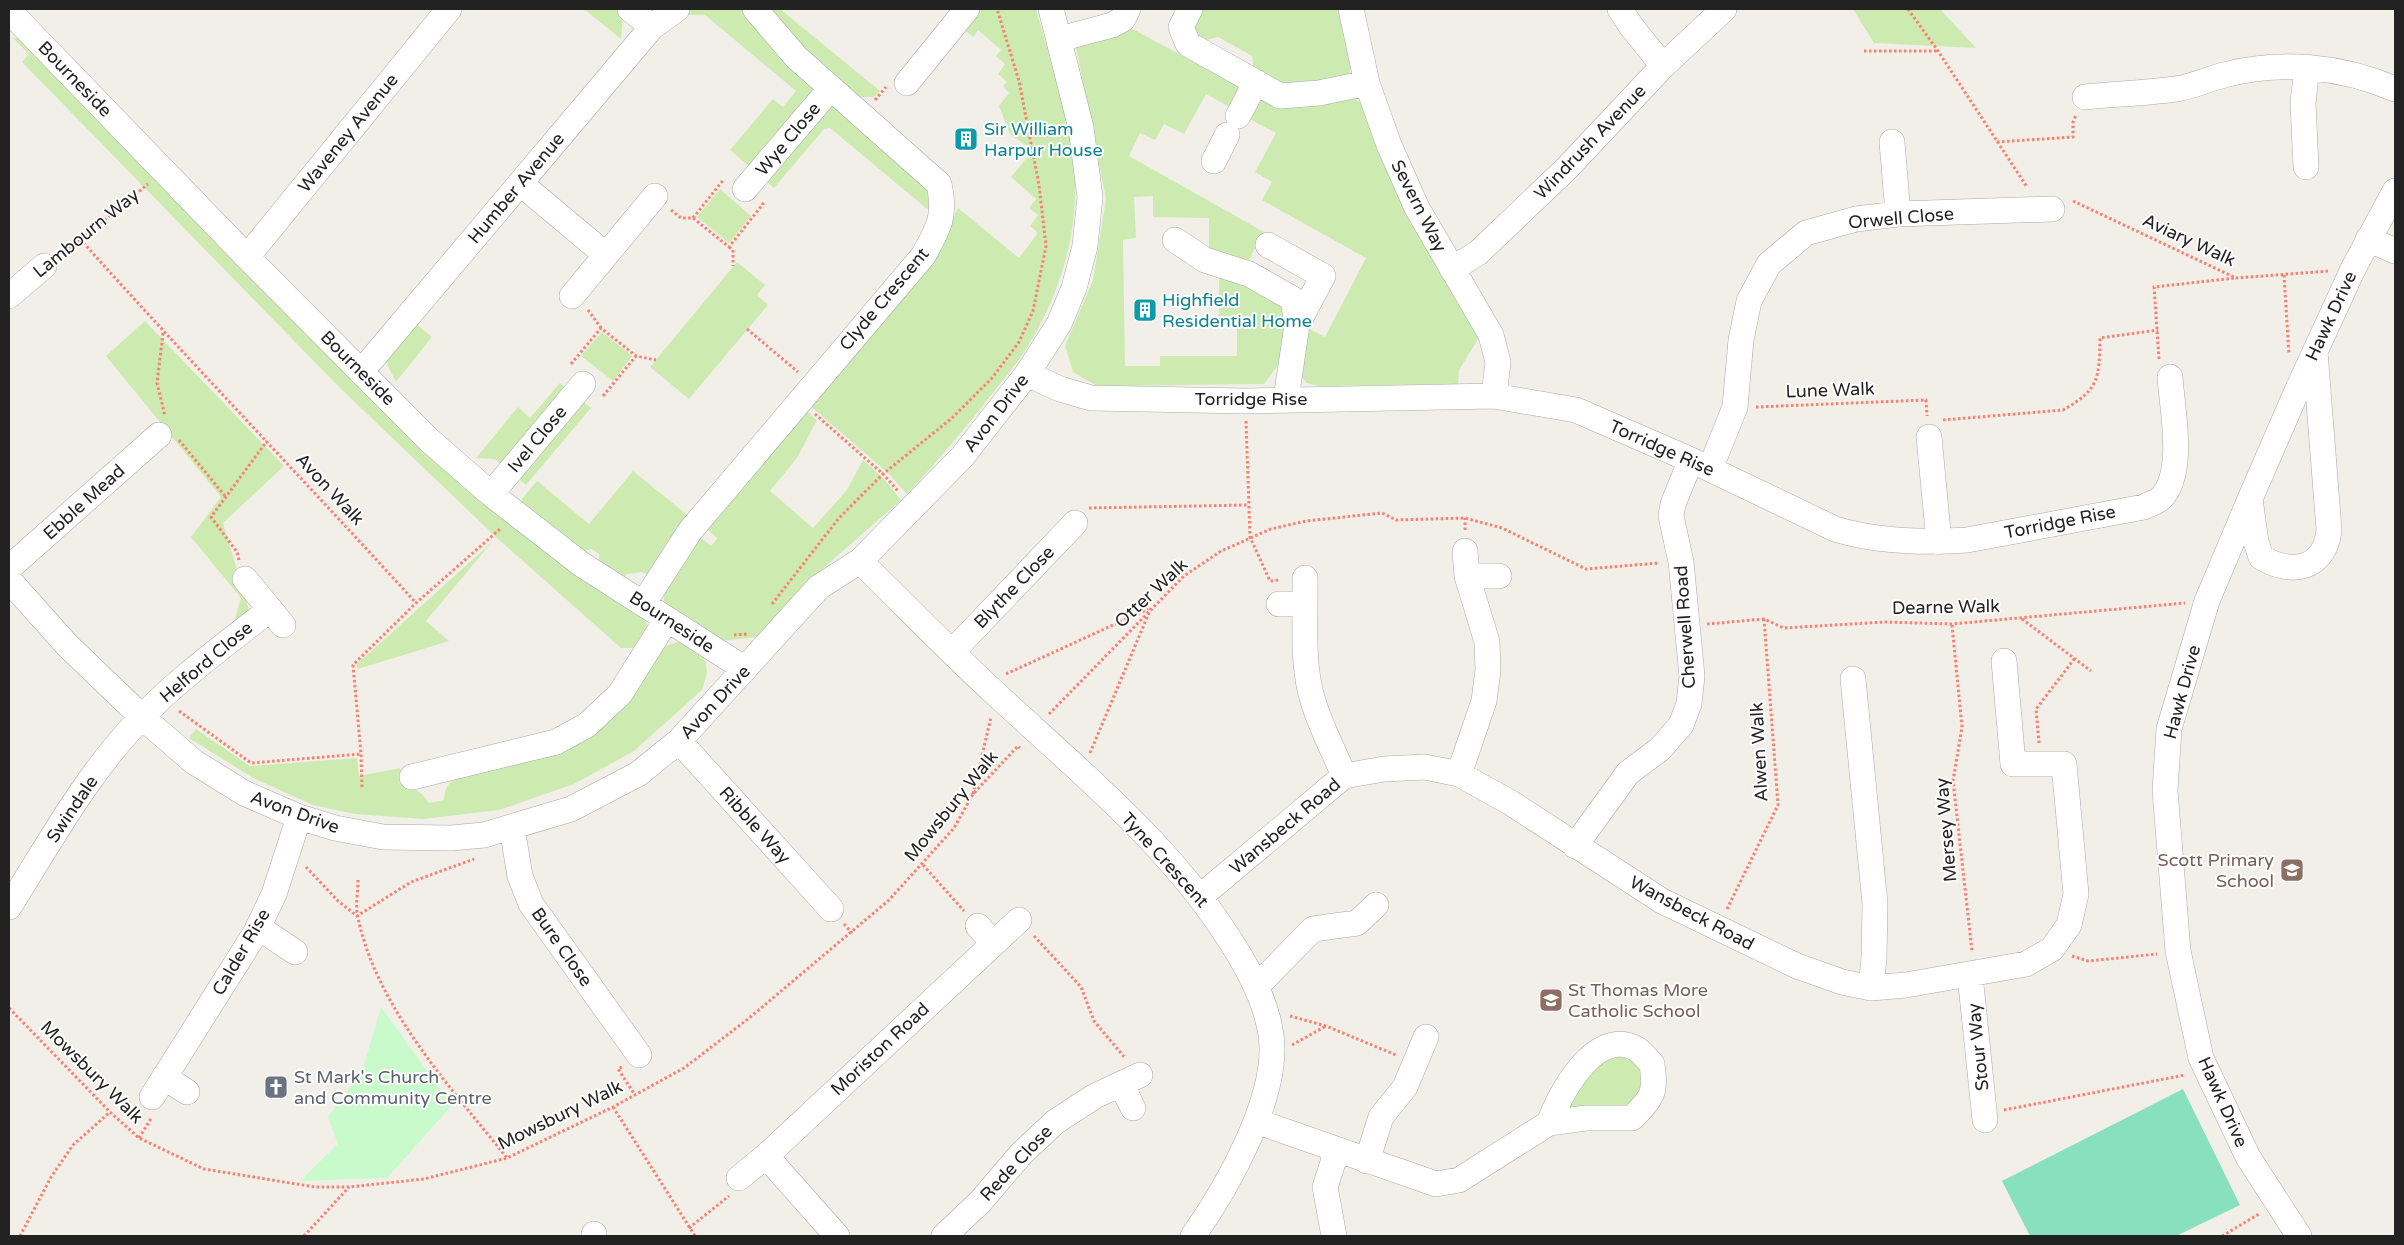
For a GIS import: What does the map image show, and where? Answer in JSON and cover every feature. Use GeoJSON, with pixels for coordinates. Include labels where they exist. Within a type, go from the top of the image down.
{"type":"FeatureCollection","features":[{"type":"Feature","properties":{"kind":"street","name":"Waveney Avenue"},"geometry":{"type":"LineString","coordinates":[[247,257],[449,9]]}},
{"type":"Feature","properties":{"kind":"street"},"geometry":{"type":"LineString","coordinates":[[630,9],[652,27]]}},
{"type":"Feature","properties":{"kind":"street","name":"Humber Avenue"},"geometry":{"type":"LineString","coordinates":[[361,372],[652,27],[677,9]]}},
{"type":"Feature","properties":{"kind":"street","name":"Clyde Crescent"},"geometry":{"type":"LineString","coordinates":[[643,604],[690,531],[923,256],[938,231],[944,204],[939,184],[796,57],[755,9]]}},
{"type":"Feature","properties":{"kind":"street"},"geometry":{"type":"LineString","coordinates":[[907,83],[967,9]]}},
{"type":"Feature","properties":{"kind":"street","name":"Avon Drive"},"geometry":{"type":"LineString","coordinates":[[9,580],[67,645],[194,762],[244,793],[299,817],[335,828],[383,837],[451,838],[484,835],[512,828],[580,804],[638,774],[678,741],[819,587],[860,561],[962,457],[1027,374],[1059,324],[1074,288],[1085,246],[1090,196],[1081,128],[1051,9]]}},
{"type":"Feature","properties":{"kind":"street"},"geometry":{"type":"LineString","coordinates":[[1060,39],[1112,25],[1123,19],[1128,9]]}},
{"type":"Feature","properties":{"kind":"street"},"geometry":{"type":"LineString","coordinates":[[1190,9],[1181,27],[1188,44],[1280,96],[1319,93],[1367,83]]}},
{"type":"Feature","properties":{"kind":"street","name":"Severn Way"},"geometry":{"type":"LineString","coordinates":[[1351,9],[1367,83],[1389,145],[1417,208],[1491,335],[1498,362],[1494,396]]}},
{"type":"Feature","properties":{"kind":"street"},"geometry":{"type":"LineString","coordinates":[[1620,9],[1631,26],[1664,66]]}},
{"type":"Feature","properties":{"kind":"street","name":"Windrush Avenue"},"geometry":{"type":"LineString","coordinates":[[1452,269],[1478,253],[1567,168],[1664,66],[1724,9]]}},
{"type":"Feature","properties":{"kind":"street","name":"Bourneside"},"geometry":{"type":"LineString","coordinates":[[16,15],[247,257],[429,440],[491,494],[581,564],[745,669]]}},
{"type":"Feature","properties":{"kind":"street"},"geometry":{"type":"LineString","coordinates":[[2085,97],[2178,89],[2224,75],[2266,66],[2307,67],[2345,72],[2395,89]]}},
{"type":"Feature","properties":{"kind":"street"},"geometry":{"type":"LineString","coordinates":[[2306,167],[2303,103],[2307,67]]}},
{"type":"Feature","properties":{"kind":"street"},"geometry":{"type":"LineString","coordinates":[[1214,161],[1256,82]]}},
{"type":"Feature","properties":{"kind":"street","name":"Wye Close"},"geometry":{"type":"LineString","coordinates":[[745,189],[830,89]]}},
{"type":"Feature","properties":{"kind":"street"},"geometry":{"type":"LineString","coordinates":[[1892,142],[1898,214]]}},
{"type":"Feature","properties":{"kind":"street"},"geometry":{"type":"LineString","coordinates":[[520,183],[606,255]]}},
{"type":"Feature","properties":{"kind":"street","name":"Hawk Drive"},"geometry":{"type":"LineString","coordinates":[[2299,1236],[2248,1157],[2201,1058],[2178,951],[2165,790],[2169,728],[2207,601],[2315,350],[2368,239],[2395,191]]}},
{"type":"Feature","properties":{"kind":"street"},"geometry":{"type":"LineString","coordinates":[[572,296],[655,196]]}},
{"type":"Feature","properties":{"kind":"street","name":"Orwell Close"},"geometry":{"type":"LineString","coordinates":[[1701,465],[1735,407],[1741,340],[1748,301],[1769,264],[1806,233],[1856,219],[1898,214],[2043,209]]}},
{"type":"Feature","properties":{"kind":"street"},"geometry":{"type":"LineString","coordinates":[[2368,239],[2395,251]]}},
{"type":"Feature","properties":{"kind":"street"},"geometry":{"type":"LineString","coordinates":[[1175,240],[1205,260],[1249,274],[1294,299],[1297,325],[1286,399]]}},
{"type":"Feature","properties":{"kind":"street"},"geometry":{"type":"LineString","coordinates":[[1268,245],[1323,276],[1297,325]]}},
{"type":"Feature","properties":{"kind":"street","name":"Lambourn Way"},"geometry":{"type":"LineString","coordinates":[[9,296],[44,266]]}},
{"type":"Feature","properties":{"kind":"street"},"geometry":{"type":"LineString","coordinates":[[2250,499],[2261,557],[2274,565],[2290,567],[2315,560],[2322,554],[2328,544],[2329,530],[2315,350]]}},
{"type":"Feature","properties":{"kind":"street","name":"Torridge Rise"},"geometry":{"type":"LineString","coordinates":[[1027,374],[1060,389],[1092,398],[1245,401],[1494,396],[1576,410],[1701,465],[1835,529],[1854,535],[1908,542],[1967,540],[2144,506],[2161,498],[2171,480],[2176,460],[2170,377]]}},
{"type":"Feature","properties":{"kind":"street","name":"Ivel Close"},"geometry":{"type":"LineString","coordinates":[[491,494],[583,384]]}},
{"type":"Feature","properties":{"kind":"street","name":"Ebble Mead"},"geometry":{"type":"LineString","coordinates":[[9,568],[166,428]]}},
{"type":"Feature","properties":{"kind":"street"},"geometry":{"type":"LineString","coordinates":[[1933,429],[1939,542]]}},
{"type":"Feature","properties":{"kind":"street","name":"Cherwell Road"},"geometry":{"type":"LineString","coordinates":[[1575,846],[1628,773],[1660,749],[1680,725],[1689,704],[1692,676],[1681,562],[1671,516],[1672,504],[1701,465]]}},
{"type":"Feature","properties":{"kind":"street","name":"Blythe Close"},"geometry":{"type":"LineString","coordinates":[[952,652],[1075,522]]}},
{"type":"Feature","properties":{"kind":"street"},"geometry":{"type":"LineString","coordinates":[[1459,774],[1484,702],[1488,670],[1487,642],[1467,576],[1465,551]]}},
{"type":"Feature","properties":{"kind":"street","name":"Tyne Crescent"},"geometry":{"type":"LineString","coordinates":[[860,561],[991,690],[1147,835],[1202,896],[1241,957],[1256,987],[1271,1036],[1271,1056],[1264,1095],[1256,1121],[1229,1178],[1193,1236]]}},
{"type":"Feature","properties":{"kind":"street"},"geometry":{"type":"LineString","coordinates":[[1467,576],[1499,576]]}},
{"type":"Feature","properties":{"kind":"street"},"geometry":{"type":"LineString","coordinates":[[1305,578],[1307,670],[1312,700],[1324,733],[1344,776]]}},
{"type":"Feature","properties":{"kind":"street","name":"Helford Close"},"geometry":{"type":"LineString","coordinates":[[142,716],[161,699],[277,617],[245,579]]}},
{"type":"Feature","properties":{"kind":"street"},"geometry":{"type":"LineString","coordinates":[[1278,604],[1305,604]]}},
{"type":"Feature","properties":{"kind":"street"},"geometry":{"type":"LineString","coordinates":[[412,777],[556,742],[587,726],[620,694],[668,620]]}},
{"type":"Feature","properties":{"kind":"street"},"geometry":{"type":"LineString","coordinates":[[2004,661],[2013,764],[2053,764]]}},
{"type":"Feature","properties":{"kind":"street"},"geometry":{"type":"LineString","coordinates":[[1853,679],[1875,904],[1874,958],[1871,988]]}},
{"type":"Feature","properties":{"kind":"street","name":"Swindale"},"geometry":{"type":"LineString","coordinates":[[9,907],[80,796],[117,744],[142,716]]}},
{"type":"Feature","properties":{"kind":"street","name":"Ribble Way"},"geometry":{"type":"LineString","coordinates":[[678,741],[831,909]]}},
{"type":"Feature","properties":{"kind":"street","name":"Wansbeck Road"},"geometry":{"type":"LineString","coordinates":[[1202,896],[1344,776],[1384,768],[1425,767],[1459,774],[1510,803],[1662,901],[1796,966],[1842,982],[1871,988],[1906,986],[2026,964],[2052,949],[2069,925],[2076,894],[2053,764]]}},
{"type":"Feature","properties":{"kind":"street","name":"Calder Rise"},"geometry":{"type":"LineString","coordinates":[[187,1092],[158,1087],[258,927],[274,894],[299,817]]}},
{"type":"Feature","properties":{"kind":"street","name":"Bure Close"},"geometry":{"type":"LineString","coordinates":[[512,828],[520,876],[531,904],[639,1055]]}},
{"type":"Feature","properties":{"kind":"street"},"geometry":{"type":"LineString","coordinates":[[1256,987],[1313,929],[1357,923],[1376,905]]}},
{"type":"Feature","properties":{"kind":"street","name":"Moriston Road"},"geometry":{"type":"LineString","coordinates":[[739,1178],[766,1156],[986,934],[1019,920]]}},
{"type":"Feature","properties":{"kind":"street"},"geometry":{"type":"LineString","coordinates":[[258,927],[295,952]]}},
{"type":"Feature","properties":{"kind":"street","name":"Stour Way"},"geometry":{"type":"LineString","coordinates":[[1972,974],[1985,1120]]}},
{"type":"Feature","properties":{"kind":"street"},"geometry":{"type":"LineString","coordinates":[[1367,1161],[1382,1117],[1405,1087],[1426,1037]]}},
{"type":"Feature","properties":{"kind":"street"},"geometry":{"type":"LineString","coordinates":[[1130,1080],[1133,1108]]}},
{"type":"Feature","properties":{"kind":"street","name":"Rede Close"},"geometry":{"type":"LineString","coordinates":[[944,1236],[980,1202],[1021,1154],[1055,1122],[1095,1096],[1130,1080]]}},
{"type":"Feature","properties":{"kind":"street"},"geometry":{"type":"LineString","coordinates":[[1256,1121],[1436,1184],[1458,1180],[1549,1123]]}},
{"type":"Feature","properties":{"kind":"street"},"geometry":{"type":"LineString","coordinates":[[1334,1236],[1325,1187],[1336,1150]]}},
{"type":"Feature","properties":{"kind":"street"},"geometry":{"type":"LineString","coordinates":[[766,1156],[837,1236]]}},
{"type":"Feature","properties":{"kind":"path"},"geometry":{"type":"LineString","coordinates":[[770,608],[839,518],[883,474],[952,418],[992,378],[1019,342],[1033,311],[1046,246],[1039,185],[1019,81],[997,9]]}},
{"type":"Feature","properties":{"kind":"path"},"geometry":{"type":"LineString","coordinates":[[1908,9],[2043,209]]}},
{"type":"Feature","properties":{"kind":"path"},"geometry":{"type":"LineString","coordinates":[[1864,51],[1938,51]]}},
{"type":"Feature","properties":{"kind":"path"},"geometry":{"type":"LineString","coordinates":[[1996,142],[2073,137],[2073,122],[2085,97]]}},
{"type":"Feature","properties":{"kind":"path","name":"Lambourn Way"},"geometry":{"type":"LineString","coordinates":[[44,266],[52,264],[164,171]]}},
{"type":"Feature","properties":{"kind":"path"},"geometry":{"type":"LineString","coordinates":[[729,247],[763,204],[728,175],[693,218],[729,247],[733,250],[733,266]]}},
{"type":"Feature","properties":{"kind":"path","name":"Aviary Walk"},"geometry":{"type":"LineString","coordinates":[[2043,209],[2070,200],[2236,278],[2353,269]]}},
{"type":"Feature","properties":{"kind":"path","name":"Avon Walk"},"geometry":{"type":"LineString","coordinates":[[80,239],[163,333],[267,441],[416,602]]}},
{"type":"Feature","properties":{"kind":"path"},"geometry":{"type":"LineString","coordinates":[[2284,275],[2287,310]]}},
{"type":"Feature","properties":{"kind":"path"},"geometry":{"type":"LineString","coordinates":[[1933,429],[2064,410],[2080,400],[2092,388],[2099,372],[2100,338],[2158,330],[2154,287],[2236,278]]}},
{"type":"Feature","properties":{"kind":"path"},"geometry":{"type":"LineString","coordinates":[[636,356],[600,399],[566,371],[601,328],[636,356],[656,360]]}},
{"type":"Feature","properties":{"kind":"path"},"geometry":{"type":"LineString","coordinates":[[747,330],[912,507]]}},
{"type":"Feature","properties":{"kind":"path"},"geometry":{"type":"LineString","coordinates":[[163,333],[157,383],[166,428],[225,496]]}},
{"type":"Feature","properties":{"kind":"path","name":"Lune Walk"},"geometry":{"type":"LineString","coordinates":[[1735,407],[1926,400]]}},
{"type":"Feature","properties":{"kind":"path"},"geometry":{"type":"LineString","coordinates":[[1245,401],[1250,537],[1270,581],[1305,578]]}},
{"type":"Feature","properties":{"kind":"path"},"geometry":{"type":"LineString","coordinates":[[245,579],[237,552],[211,517],[267,441]]}},
{"type":"Feature","properties":{"kind":"path"},"geometry":{"type":"LineString","coordinates":[[1075,522],[1090,507],[1248,505]]}},
{"type":"Feature","properties":{"kind":"path"},"geometry":{"type":"LineString","coordinates":[[362,787],[361,754],[352,664],[416,602],[517,514]]}},
{"type":"Feature","properties":{"kind":"path","name":"Otter Walk"},"geometry":{"type":"LineString","coordinates":[[1049,714],[1184,576],[1221,551],[1250,537]]}},
{"type":"Feature","properties":{"kind":"path","name":"Dearne Walk"},"geometry":{"type":"LineString","coordinates":[[1686,625],[1764,619],[1784,628],[1885,622],[1952,624],[2207,601]]}},
{"type":"Feature","properties":{"kind":"path"},"geometry":{"type":"LineString","coordinates":[[973,794],[991,690],[1003,675],[1151,608]]}},
{"type":"Feature","properties":{"kind":"path"},"geometry":{"type":"LineString","coordinates":[[1077,768],[1092,751],[1151,608]]}},
{"type":"Feature","properties":{"kind":"path"},"geometry":{"type":"LineString","coordinates":[[2021,618],[2092,670]]}},
{"type":"Feature","properties":{"kind":"path","name":"Alwen Walk"},"geometry":{"type":"LineString","coordinates":[[1717,929],[1778,805],[1764,619]]}},
{"type":"Feature","properties":{"kind":"path","name":"Mersey Way"},"geometry":{"type":"LineString","coordinates":[[1952,624],[1962,727],[1953,781],[1972,974]]}},
{"type":"Feature","properties":{"kind":"path"},"geometry":{"type":"LineString","coordinates":[[725,636],[754,633]]}},
{"type":"Feature","properties":{"kind":"path"},"geometry":{"type":"LineString","coordinates":[[2053,764],[2036,709],[2075,658]]}},
{"type":"Feature","properties":{"kind":"path"},"geometry":{"type":"LineString","coordinates":[[161,699],[251,763],[361,754]]}},
{"type":"Feature","properties":{"kind":"path","name":"Mowsbury Walk"},"geometry":{"type":"LineString","coordinates":[[9,1008],[110,1112],[139,1138],[204,1169],[315,1187],[349,1187],[424,1179],[507,1158],[613,1107],[684,1068],[748,1019],[889,900],[923,865],[954,828],[973,794],[1018,746]]}},
{"type":"Feature","properties":{"kind":"path"},"geometry":{"type":"LineString","coordinates":[[357,916],[411,882],[475,859],[484,835]]}},
{"type":"Feature","properties":{"kind":"path"},"geometry":{"type":"LineString","coordinates":[[288,853],[300,860],[338,901],[357,916]]}},
{"type":"Feature","properties":{"kind":"path"},"geometry":{"type":"LineString","coordinates":[[923,865],[986,934]]}},
{"type":"Feature","properties":{"kind":"path"},"geometry":{"type":"LineString","coordinates":[[358,880],[357,916],[368,954],[396,1012],[452,1090],[507,1158]]}},
{"type":"Feature","properties":{"kind":"path"},"geometry":{"type":"LineString","coordinates":[[1019,920],[1080,987],[1094,1021],[1130,1080]]}},
{"type":"Feature","properties":{"kind":"path"},"geometry":{"type":"LineString","coordinates":[[2052,949],[2088,961],[2178,951]]}},
{"type":"Feature","properties":{"kind":"path"},"geometry":{"type":"LineString","coordinates":[[1296,1017],[1326,1026],[1415,1062]]}},
{"type":"Feature","properties":{"kind":"path"},"geometry":{"type":"LineString","coordinates":[[1271,1056],[1326,1026]]}},
{"type":"Feature","properties":{"kind":"path"},"geometry":{"type":"LineString","coordinates":[[1985,1120],[2005,1110],[2207,1071]]}},
{"type":"Feature","properties":{"kind":"path"},"geometry":{"type":"LineString","coordinates":[[613,1107],[695,1236]]}},
{"type":"Feature","properties":{"kind":"path"},"geometry":{"type":"LineString","coordinates":[[20,1236],[51,1178],[73,1145],[110,1112]]}},
{"type":"Feature","properties":{"kind":"path"},"geometry":{"type":"LineString","coordinates":[[689,1228],[735,1192],[739,1178]]}},
{"type":"Feature","properties":{"kind":"path"},"geometry":{"type":"LineString","coordinates":[[304,1236],[349,1187]]}},
{"type":"Feature","properties":{"kind":"path"},"geometry":{"type":"LineString","coordinates":[[2222,1236],[2277,1204]]}},
{"type":"Feature","properties":{"kind":"green space"},"geometry":{"type":"Polygon","coordinates":[[[584,9],[617,9],[623,14],[621,39],[584,9]]]}},
{"type":"Feature","properties":{"kind":"green space"},"geometry":{"type":"Polygon","coordinates":[[[691,9],[745,9],[931,192],[934,209],[927,209],[830,128],[824,129],[774,188],[730,150],[773,99],[783,107],[796,91],[705,15],[682,15],[691,9]]]}},
{"type":"Feature","properties":{"kind":"green space"},"geometry":{"type":"Polygon","coordinates":[[[769,9],[780,9],[880,91],[874,97],[859,97],[796,44],[769,9]]]}},
{"type":"Feature","properties":{"kind":"green space"},"geometry":{"type":"Polygon","coordinates":[[[980,9],[1036,9],[1062,100],[1070,137],[1075,180],[1072,230],[1067,254],[1051,301],[1025,351],[959,435],[907,494],[888,473],[807,403],[873,322],[889,315],[924,275],[926,261],[939,245],[958,208],[1019,258],[1038,233],[1030,226],[1038,215],[1029,208],[1036,199],[1011,177],[1030,154],[1028,147],[1010,134],[999,106],[1009,93],[1003,86],[1007,82],[998,74],[1005,64],[996,56],[1001,50],[978,30],[973,37],[963,29],[980,9]]]}},
{"type":"Feature","properties":{"kind":"green space"},"geometry":{"type":"Polygon","coordinates":[[[1201,9],[1339,9],[1351,66],[1349,74],[1338,83],[1291,89],[1254,71],[1252,56],[1218,37],[1199,42],[1191,26],[1201,9]]]}},
{"type":"Feature","properties":{"kind":"green space"},"geometry":{"type":"Polygon","coordinates":[[[1853,9],[1940,9],[1976,48],[1874,43],[1853,9]]]}},
{"type":"Feature","properties":{"kind":"green space"},"geometry":{"type":"Polygon","coordinates":[[[1129,27],[1244,89],[1233,109],[1206,94],[1184,134],[1164,124],[1155,140],[1140,133],[1129,156],[1264,232],[1246,265],[1209,252],[1209,218],[1153,217],[1153,196],[1134,197],[1136,238],[1123,240],[1125,366],[1160,366],[1160,356],[1237,356],[1237,318],[1219,318],[1219,271],[1288,310],[1282,360],[1264,384],[1097,386],[1073,372],[1065,346],[1093,280],[1106,199],[1075,42],[1129,27]]]}},
{"type":"Feature","properties":{"kind":"green space"},"geometry":{"type":"Polygon","coordinates":[[[13,38],[20,38],[289,313],[644,618],[649,628],[636,648],[621,648],[497,538],[339,387],[22,62],[29,54],[13,38]]]}},
{"type":"Feature","properties":{"kind":"green space"},"geometry":{"type":"Polygon","coordinates":[[[1256,96],[1279,108],[1350,97],[1362,103],[1480,336],[1459,370],[1458,384],[1320,386],[1307,383],[1299,375],[1308,328],[1325,337],[1366,258],[1262,200],[1272,182],[1255,172],[1276,133],[1244,116],[1256,96]]]}},
{"type":"Feature","properties":{"kind":"green space"},"geometry":{"type":"Polygon","coordinates":[[[720,189],[751,216],[729,243],[697,217],[720,189]]]}},
{"type":"Feature","properties":{"kind":"green space"},"geometry":{"type":"Polygon","coordinates":[[[737,262],[765,285],[757,295],[768,305],[689,399],[650,367],[737,262]]]}},
{"type":"Feature","properties":{"kind":"green space"},"geometry":{"type":"Polygon","coordinates":[[[145,321],[284,466],[223,523],[249,610],[232,629],[241,598],[191,537],[221,497],[106,356],[145,321]]]}},
{"type":"Feature","properties":{"kind":"green space"},"geometry":{"type":"Polygon","coordinates":[[[416,324],[432,337],[396,382],[386,362],[416,324]]]}},
{"type":"Feature","properties":{"kind":"green space"},"geometry":{"type":"Polygon","coordinates":[[[602,332],[632,356],[613,381],[581,356],[602,332]]]}},
{"type":"Feature","properties":{"kind":"green space"},"geometry":{"type":"Polygon","coordinates":[[[560,383],[591,408],[526,485],[495,459],[476,458],[518,407],[530,418],[560,383]]]}},
{"type":"Feature","properties":{"kind":"green space"},"geometry":{"type":"Polygon","coordinates":[[[803,408],[817,420],[797,458],[770,491],[813,528],[847,490],[863,460],[883,478],[901,500],[803,586],[758,637],[719,641],[664,602],[663,589],[694,540],[701,538],[711,546],[717,538],[707,529],[803,408]]]}},
{"type":"Feature","properties":{"kind":"green space"},"geometry":{"type":"Polygon","coordinates":[[[633,471],[691,518],[649,577],[643,572],[627,574],[622,581],[600,566],[599,554],[592,549],[579,552],[522,507],[522,499],[537,481],[589,524],[633,471]]]}},
{"type":"Feature","properties":{"kind":"green space"},"geometry":{"type":"Polygon","coordinates":[[[492,542],[426,621],[449,641],[358,669],[356,665],[492,542]]]}},
{"type":"Feature","properties":{"kind":"green space"},"geometry":{"type":"Polygon","coordinates":[[[678,642],[686,643],[701,654],[706,663],[707,673],[702,690],[634,751],[574,784],[499,810],[423,819],[355,814],[313,805],[253,778],[189,738],[196,729],[250,766],[357,758],[359,776],[400,768],[408,789],[420,793],[429,803],[444,800],[448,786],[459,776],[590,737],[616,715],[631,697],[660,648],[678,642]]]}},
{"type":"Feature","properties":{"kind":"green space"},"geometry":{"type":"Polygon","coordinates":[[[381,1007],[452,1105],[387,1178],[300,1181],[338,1144],[328,1117],[363,1069],[381,1007]]]}},
{"type":"Feature","properties":{"kind":"green space"},"geometry":{"type":"Polygon","coordinates":[[[1613,1054],[1633,1062],[1647,1078],[1633,1102],[1619,1108],[1572,1117],[1564,1107],[1601,1058],[1613,1054]]]}},
{"type":"Feature","properties":{"kind":"green space"},"geometry":{"type":"Polygon","coordinates":[[[2183,1089],[2240,1205],[2176,1236],[2030,1236],[2002,1181],[2183,1089]]]}},
{"type":"Feature","properties":{"kind":"place","name":"Sir William Harpur House"},"geometry":{"type":"Point","coordinates":[966,139]}},
{"type":"Feature","properties":{"kind":"place","name":"Highfield Residential Home"},"geometry":{"type":"Point","coordinates":[1145,310]}},
{"type":"Feature","properties":{"kind":"place","name":"Scott Primary School"},"geometry":{"type":"Point","coordinates":[2292,870]}},
{"type":"Feature","properties":{"kind":"place","name":"St Thomas More Catholic School"},"geometry":{"type":"Point","coordinates":[1551,1000]}},
{"type":"Feature","properties":{"kind":"place","name":"St Mark's Church and Community Centre"},"geometry":{"type":"Point","coordinates":[276,1087]}}]}
